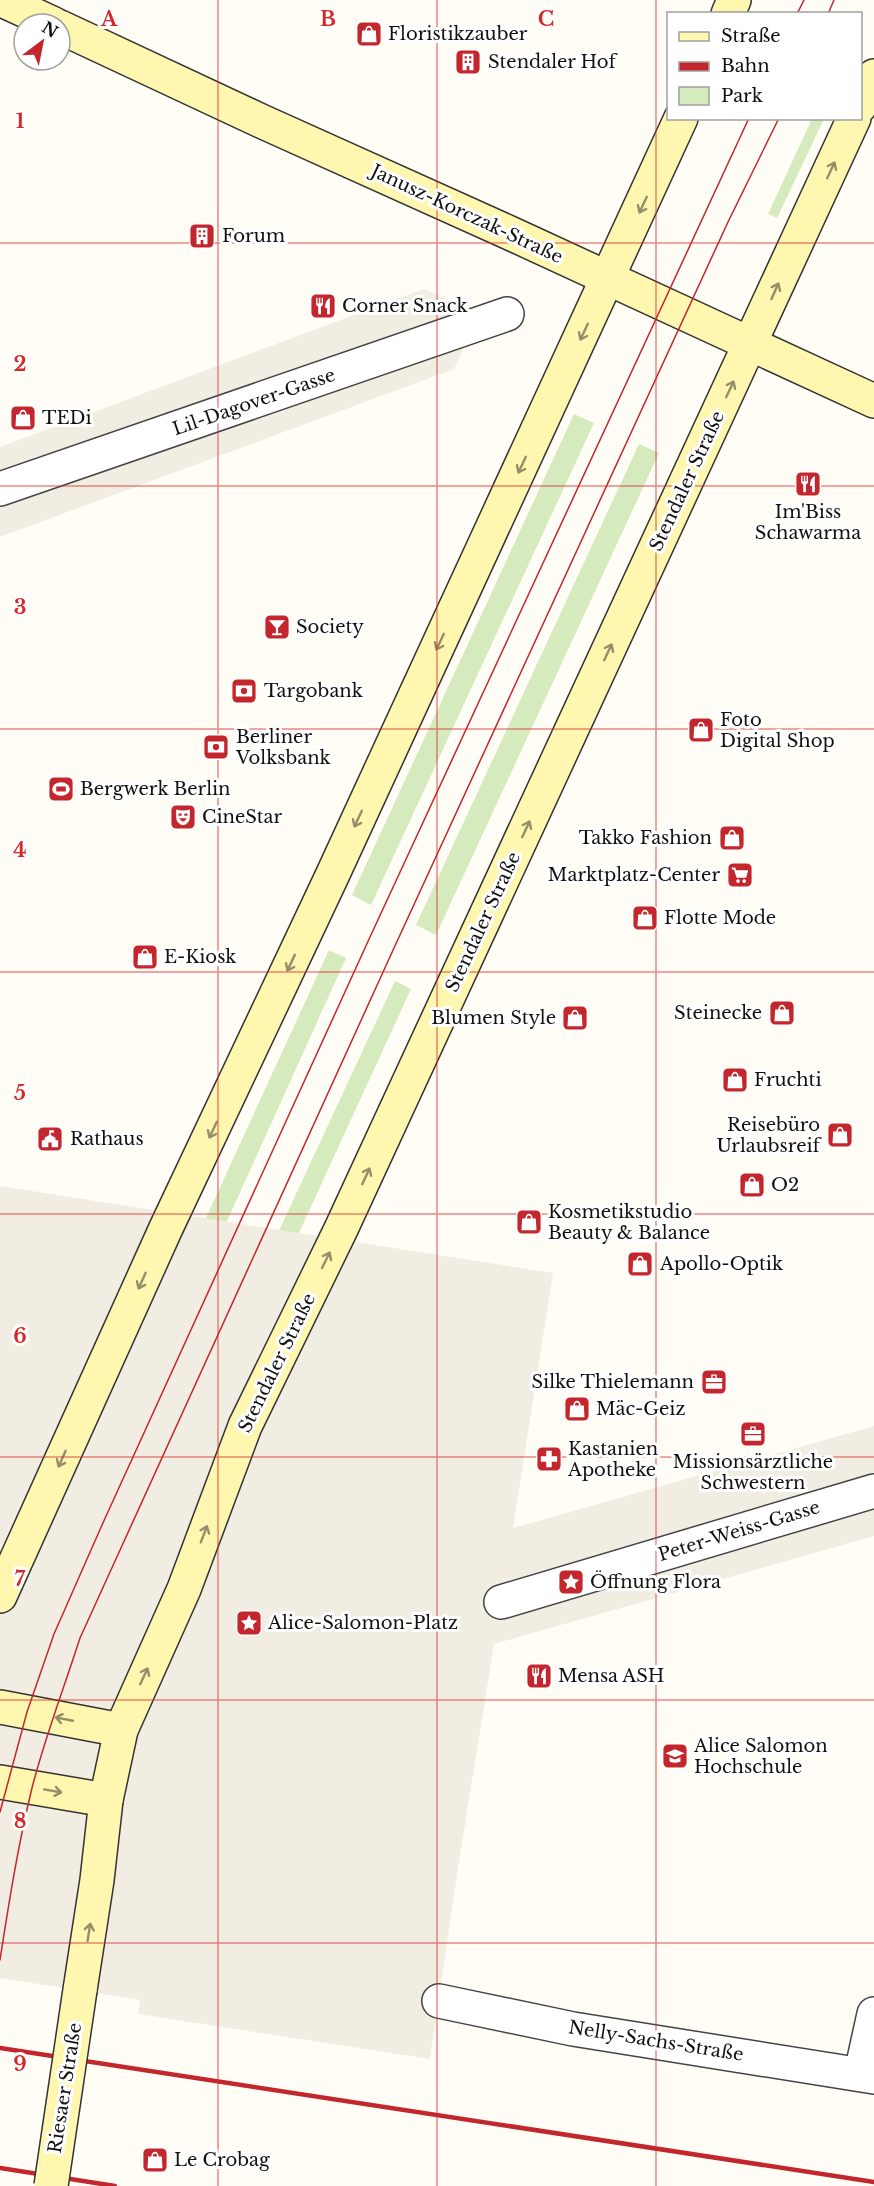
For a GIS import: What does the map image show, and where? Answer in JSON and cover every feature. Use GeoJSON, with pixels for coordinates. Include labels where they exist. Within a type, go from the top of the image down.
{"type":"FeatureCollection","features":[{"type":"Feature","properties":{"kind":"main road"},"geometry":{"type":"LineString","coordinates":[[2,0],[28,12]]}},
{"type":"Feature","properties":{"kind":"main road","name":"Janusz-Korczak-Straße"},"geometry":{"type":"LineString","coordinates":[[72,33],[874,401]]}},
{"type":"Feature","properties":{"kind":"main road"},"geometry":{"type":"LineString","coordinates":[[862,103],[874,76]]}},
{"type":"Feature","properties":{"kind":"main road"},"geometry":{"type":"LineString","coordinates":[[0,1596],[166,1228],[332,876],[609,279],[680,120]]}},
{"type":"Feature","properties":{"kind":"main road","name":"Stendaler Straße"},"geometry":{"type":"LineString","coordinates":[[121,1730],[184,1589],[245,1426],[341,1229],[854,120]]}},
{"type":"Feature","properties":{"kind":"main road"},"geometry":{"type":"LineString","coordinates":[[0,1707],[121,1730],[106,1800],[0,1782]]}},
{"type":"Feature","properties":{"kind":"main road","name":"Riesaer Straße"},"geometry":{"type":"LineString","coordinates":[[51,2186],[97,1880],[106,1800]]}},
{"type":"Feature","properties":{"kind":"street","name":"Lil-Dagover-Gasse"},"geometry":{"type":"LineString","coordinates":[[0,489],[507,314]]}},
{"type":"Feature","properties":{"kind":"street","name":"Peter-Weiss-Gasse"},"geometry":{"type":"LineString","coordinates":[[501,1602],[874,1491]]}},
{"type":"Feature","properties":{"kind":"street","name":"Nelly-Sachs-Straße"},"geometry":{"type":"LineString","coordinates":[[439,2001],[573,2029],[867,2075]]}},
{"type":"Feature","properties":{"kind":"street"},"geometry":{"type":"LineString","coordinates":[[867,2075],[874,2014]]}},
{"type":"Feature","properties":{"kind":"green space"},"geometry":{"type":"Polygon","coordinates":[[[812,120],[824,120],[777,218],[768,214],[812,120]]]}},
{"type":"Feature","properties":{"kind":"green space"},"geometry":{"type":"Polygon","coordinates":[[[574,414],[594,423],[371,905],[352,895],[574,414]]]}},
{"type":"Feature","properties":{"kind":"green space"},"geometry":{"type":"Polygon","coordinates":[[[639,444],[659,453],[436,935],[416,925],[639,444]]]}},
{"type":"Feature","properties":{"kind":"green space"},"geometry":{"type":"Polygon","coordinates":[[[329,950],[346,958],[180,1325],[24,1614],[329,950]]]}},
{"type":"Feature","properties":{"kind":"green space"},"geometry":{"type":"Polygon","coordinates":[[[395,981],[411,989],[263,1311],[237,1321],[395,981]]]}},
{"type":"Feature","properties":{"kind":"shaded area"},"geometry":{"type":"Polygon","coordinates":[[[424,289],[480,314],[454,369],[0,537],[0,447],[424,289]]]}},
{"type":"Feature","properties":{"kind":"shaded area","name":"Alice-Salomon-Platz"},"geometry":{"type":"Polygon","coordinates":[[[0,1186],[553,1273],[513,1528],[874,1426],[874,1536],[494,1644],[430,2059],[138,2014],[140,2000],[0,1978],[0,1186]]]}},
{"type":"Feature","properties":{"kind":"tram line"},"geometry":{"type":"LineString","coordinates":[[798,12],[804,0]]}},
{"type":"Feature","properties":{"kind":"tram line"},"geometry":{"type":"LineString","coordinates":[[829,12],[834,0]]}},
{"type":"Feature","properties":{"kind":"tram line"},"geometry":{"type":"LineString","coordinates":[[0,1812],[27,1712],[54,1634],[102,1525],[370,937],[748,120]]}},
{"type":"Feature","properties":{"kind":"tram line"},"geometry":{"type":"LineString","coordinates":[[0,1960],[10,1895],[32,1788],[80,1638],[394,948],[728,222],[778,120]]}},
{"type":"Feature","properties":{"kind":"railway"},"geometry":{"type":"LineString","coordinates":[[0,2048],[874,2182]]}},
{"type":"Feature","properties":{"kind":"railway"},"geometry":{"type":"LineString","coordinates":[[0,2168],[115,2186]]}},
{"type":"Feature","properties":{"kind":"place","name":"Floristikzauber"},"geometry":{"type":"Point","coordinates":[369,34]}},
{"type":"Feature","properties":{"kind":"place","name":"Stendaler Hof"},"geometry":{"type":"Point","coordinates":[468,62]}},
{"type":"Feature","properties":{"kind":"place","name":"Forum"},"geometry":{"type":"Point","coordinates":[202,236]}},
{"type":"Feature","properties":{"kind":"place","name":"Corner Snack"},"geometry":{"type":"Point","coordinates":[323,306]}},
{"type":"Feature","properties":{"kind":"place","name":"TEDi"},"geometry":{"type":"Point","coordinates":[23,418]}},
{"type":"Feature","properties":{"kind":"place","name":"Im'Biss Schawarma"},"geometry":{"type":"Point","coordinates":[808,484]}},
{"type":"Feature","properties":{"kind":"place","name":"Society"},"geometry":{"type":"Point","coordinates":[277,627]}},
{"type":"Feature","properties":{"kind":"place","name":"Targobank"},"geometry":{"type":"Point","coordinates":[244,691]}},
{"type":"Feature","properties":{"kind":"place","name":"Foto Digital Shop"},"geometry":{"type":"Point","coordinates":[701,730]}},
{"type":"Feature","properties":{"kind":"place","name":"Berliner Volksbank"},"geometry":{"type":"Point","coordinates":[216,747]}},
{"type":"Feature","properties":{"kind":"place","name":"Bergwerk Berlin"},"geometry":{"type":"Point","coordinates":[61,789]}},
{"type":"Feature","properties":{"kind":"place","name":"CineStar"},"geometry":{"type":"Point","coordinates":[183,817]}},
{"type":"Feature","properties":{"kind":"place","name":"Takko Fashion"},"geometry":{"type":"Point","coordinates":[732,838]}},
{"type":"Feature","properties":{"kind":"place","name":"Marktplatz-Center"},"geometry":{"type":"Point","coordinates":[740,875]}},
{"type":"Feature","properties":{"kind":"place","name":"Flotte Mode"},"geometry":{"type":"Point","coordinates":[645,918]}},
{"type":"Feature","properties":{"kind":"place","name":"E-Kiosk"},"geometry":{"type":"Point","coordinates":[145,957]}},
{"type":"Feature","properties":{"kind":"place","name":"Steinecke"},"geometry":{"type":"Point","coordinates":[782,1013]}},
{"type":"Feature","properties":{"kind":"place","name":"Blumen Style"},"geometry":{"type":"Point","coordinates":[575,1018]}},
{"type":"Feature","properties":{"kind":"place","name":"Fruchti"},"geometry":{"type":"Point","coordinates":[735,1080]}},
{"type":"Feature","properties":{"kind":"place","name":"Reisebüro Urlaubsreif"},"geometry":{"type":"Point","coordinates":[840,1135]}},
{"type":"Feature","properties":{"kind":"place","name":"Rathaus"},"geometry":{"type":"Point","coordinates":[50,1139]}},
{"type":"Feature","properties":{"kind":"place","name":"O2"},"geometry":{"type":"Point","coordinates":[752,1185]}},
{"type":"Feature","properties":{"kind":"place","name":"Kosmetikstudio Beauty & Balance"},"geometry":{"type":"Point","coordinates":[529,1222]}},
{"type":"Feature","properties":{"kind":"place","name":"Apollo-Optik"},"geometry":{"type":"Point","coordinates":[640,1264]}},
{"type":"Feature","properties":{"kind":"place","name":"Silke Thielemann"},"geometry":{"type":"Point","coordinates":[714,1382]}},
{"type":"Feature","properties":{"kind":"place","name":"Mäc-Geiz"},"geometry":{"type":"Point","coordinates":[577,1409]}},
{"type":"Feature","properties":{"kind":"place","name":"Missionsärztliche Schwestern"},"geometry":{"type":"Point","coordinates":[753,1434]}},
{"type":"Feature","properties":{"kind":"place","name":"Kastanien Apotheke"},"geometry":{"type":"Point","coordinates":[549,1459]}},
{"type":"Feature","properties":{"kind":"place","name":"Öffnung Flora"},"geometry":{"type":"Point","coordinates":[571,1582]}},
{"type":"Feature","properties":{"kind":"place","name":"Alice-Salomon-Platz"},"geometry":{"type":"Point","coordinates":[249,1623]}},
{"type":"Feature","properties":{"kind":"place","name":"Mensa ASH"},"geometry":{"type":"Point","coordinates":[539,1676]}},
{"type":"Feature","properties":{"kind":"place","name":"Alice Salomon Hochschule"},"geometry":{"type":"Point","coordinates":[675,1756]}},
{"type":"Feature","properties":{"kind":"place","name":"Le Crobag"},"geometry":{"type":"Point","coordinates":[155,2160]}}]}
